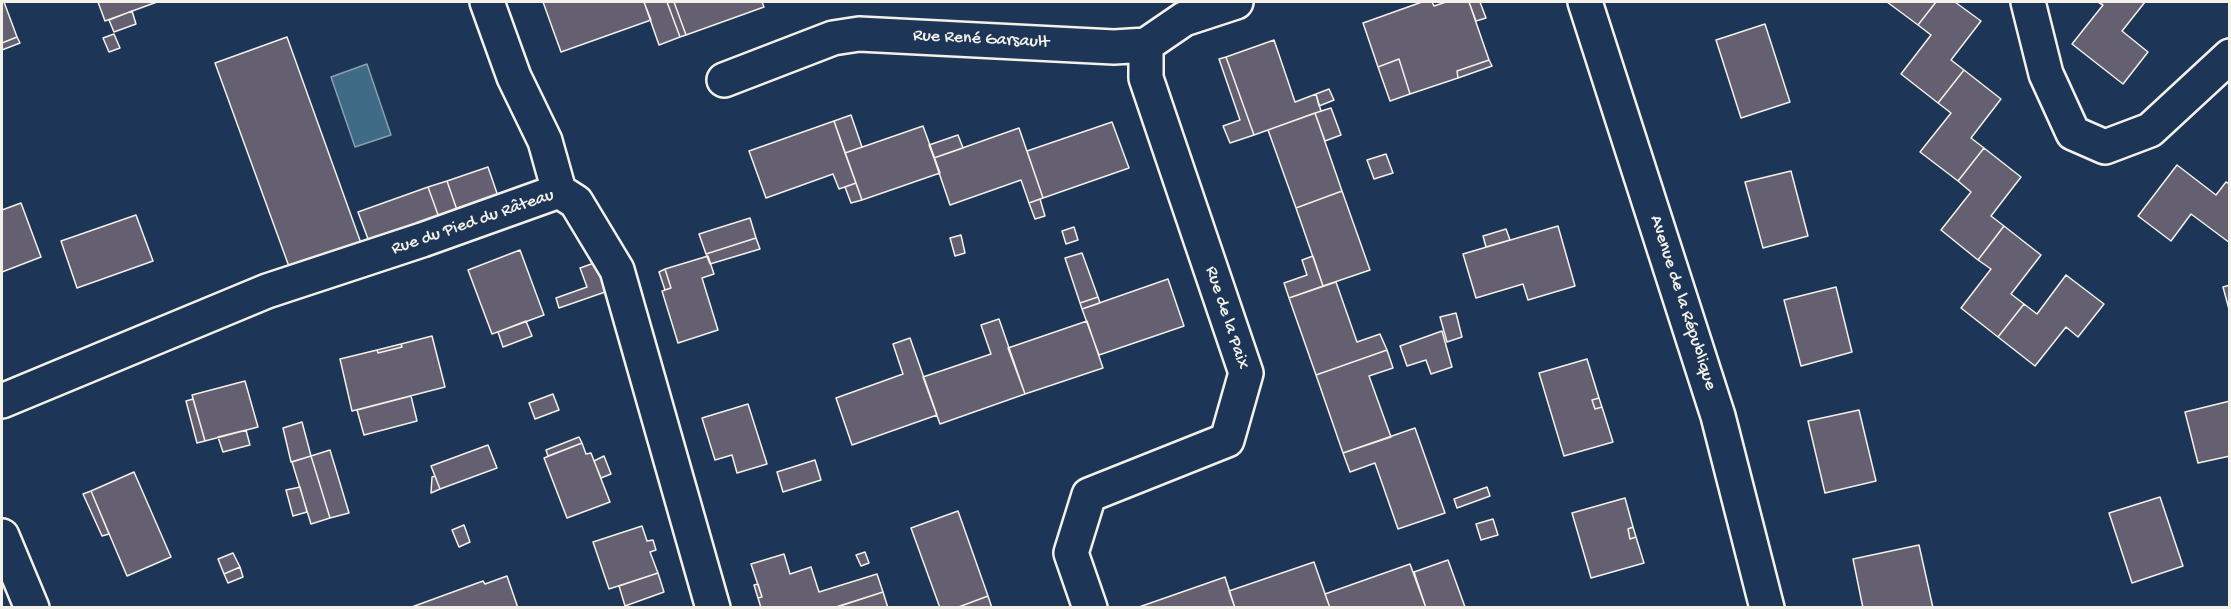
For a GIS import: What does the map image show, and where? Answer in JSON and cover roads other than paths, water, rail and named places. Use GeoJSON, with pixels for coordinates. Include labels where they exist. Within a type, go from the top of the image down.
{"type":"FeatureCollection","features":[{"type":"Feature","properties":{"kind":"street"},"geometry":{"type":"LineString","coordinates":[[487,2],[514,77],[545,141],[559,191]]}},
{"type":"Feature","properties":{"kind":"street"},"geometry":{"type":"LineString","coordinates":[[1146,45],[1184,19],[1236,2]]}},
{"type":"Feature","properties":{"kind":"street","name":"Avenue de la République"},"geometry":{"type":"LineString","coordinates":[[1586,2],[1718,416],[1767,608]]}},
{"type":"Feature","properties":{"kind":"street"},"geometry":{"type":"LineString","coordinates":[[2028,2],[2046,74],[2073,133],[2105,147],[2150,130],[2229,56]]}},
{"type":"Feature","properties":{"kind":"street","name":"Rue René Garsault"},"geometry":{"type":"LineString","coordinates":[[724,81],[833,38],[859,34],[1114,47],[1146,45]]}},
{"type":"Feature","properties":{"kind":"street","name":"Rue de la Paix"},"geometry":{"type":"LineString","coordinates":[[1090,608],[1071,553],[1089,495],[1227,440],[1246,373],[1146,78],[1146,45]]}},
{"type":"Feature","properties":{"kind":"street","name":"Rue du Pied du Râteau"},"geometry":{"type":"LineString","coordinates":[[2,401],[267,291],[423,240],[559,191],[576,202],[617,270],[713,608]]}},
{"type":"Feature","properties":{"kind":"street"},"geometry":{"type":"LineString","coordinates":[[2,536],[32,608]]}},
{"type":"Feature","properties":{"kind":"water"},"geometry":{"type":"Polygon","coordinates":[[[367,64],[391,135],[355,147],[331,77],[367,64]]]}}]}
